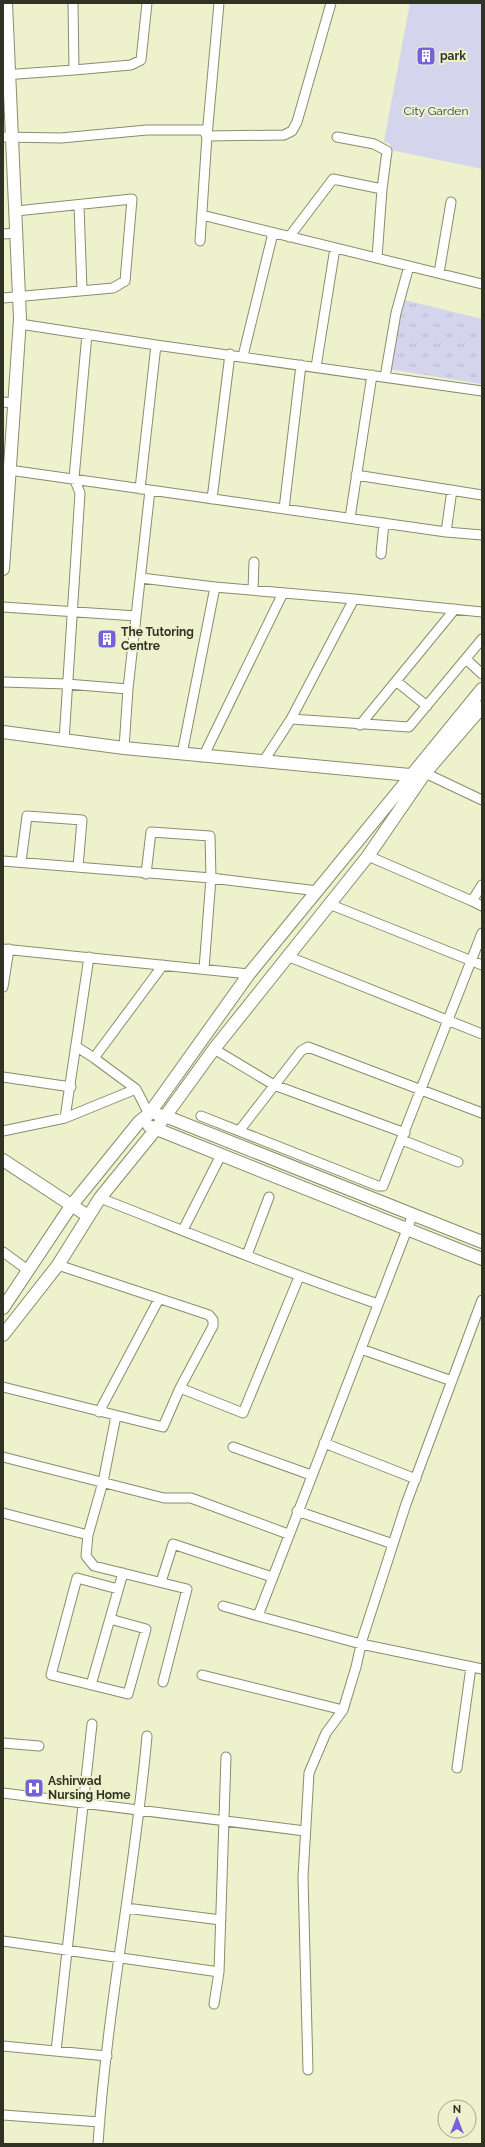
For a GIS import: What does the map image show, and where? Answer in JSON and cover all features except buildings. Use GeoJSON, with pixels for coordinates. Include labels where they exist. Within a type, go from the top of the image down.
{"type":"FeatureCollection","features":[{"type":"Feature","properties":{"kind":"main road"},"geometry":{"type":"LineString","coordinates":[[3,569],[5,484],[9,470],[6,455],[8,402],[20,324],[16,211],[8,137],[6,3]]}},
{"type":"Feature","properties":{"kind":"main road"},"geometry":{"type":"LineString","coordinates":[[3,1335],[58,1265],[100,1198],[156,1129],[214,1049],[368,856],[418,776],[482,689]]}},
{"type":"Feature","properties":{"kind":"main road"},"geometry":{"type":"LineString","coordinates":[[3,1308],[71,1206],[139,1122],[149,1114],[249,974],[318,891],[418,776],[482,707]]}},
{"type":"Feature","properties":{"kind":"main road"},"geometry":{"type":"LineString","coordinates":[[3,732],[64,741],[203,757],[418,776]]}},
{"type":"Feature","properties":{"kind":"main road"},"geometry":{"type":"LineString","coordinates":[[149,1114],[165,1116],[482,1242]]}},
{"type":"Feature","properties":{"kind":"main road"},"geometry":{"type":"LineString","coordinates":[[139,1122],[482,1259]]}},
{"type":"Feature","properties":{"kind":"main road"},"geometry":{"type":"LineString","coordinates":[[3,1160],[30,1176],[71,1206],[88,1216]]}},
{"type":"Feature","properties":{"kind":"street"},"geometry":{"type":"LineString","coordinates":[[73,3],[74,70]]}},
{"type":"Feature","properties":{"kind":"street"},"geometry":{"type":"LineString","coordinates":[[6,75],[131,64],[140,60],[147,3]]}},
{"type":"Feature","properties":{"kind":"street"},"geometry":{"type":"LineString","coordinates":[[200,241],[207,136],[219,3]]}},
{"type":"Feature","properties":{"kind":"street"},"geometry":{"type":"LineString","coordinates":[[207,136],[284,135],[292,131],[297,122],[331,3]]}},
{"type":"Feature","properties":{"kind":"street"},"geometry":{"type":"LineString","coordinates":[[8,137],[61,138],[147,130],[203,130],[207,136]]}},
{"type":"Feature","properties":{"kind":"street"},"geometry":{"type":"LineString","coordinates":[[338,137],[374,144],[387,151],[382,189],[377,258]]}},
{"type":"Feature","properties":{"kind":"street"},"geometry":{"type":"LineString","coordinates":[[289,236],[333,179],[382,189]]}},
{"type":"Feature","properties":{"kind":"street"},"geometry":{"type":"LineString","coordinates":[[3,298],[114,288],[125,281],[132,199],[16,211]]}},
{"type":"Feature","properties":{"kind":"street"},"geometry":{"type":"LineString","coordinates":[[439,273],[451,202]]}},
{"type":"Feature","properties":{"kind":"street"},"geometry":{"type":"LineString","coordinates":[[79,205],[82,290]]}},
{"type":"Feature","properties":{"kind":"street"},"geometry":{"type":"LineString","coordinates":[[202,215],[482,284]]}},
{"type":"Feature","properties":{"kind":"street"},"geometry":{"type":"LineString","coordinates":[[3,234],[17,233]]}},
{"type":"Feature","properties":{"kind":"street"},"geometry":{"type":"LineString","coordinates":[[243,356],[273,233]]}},
{"type":"Feature","properties":{"kind":"street"},"geometry":{"type":"LineString","coordinates":[[316,367],[335,248]]}},
{"type":"Feature","properties":{"kind":"street"},"geometry":{"type":"LineString","coordinates":[[385,377],[396,313],[409,266]]}},
{"type":"Feature","properties":{"kind":"street"},"geometry":{"type":"LineString","coordinates":[[20,324],[156,345],[301,364],[482,391]]}},
{"type":"Feature","properties":{"kind":"street"},"geometry":{"type":"LineString","coordinates":[[64,741],[71,611],[80,493],[74,478],[87,334]]}},
{"type":"Feature","properties":{"kind":"street"},"geometry":{"type":"LineString","coordinates":[[140,489],[156,345]]}},
{"type":"Feature","properties":{"kind":"street"},"geometry":{"type":"LineString","coordinates":[[212,499],[230,354]]}},
{"type":"Feature","properties":{"kind":"street"},"geometry":{"type":"LineString","coordinates":[[284,509],[301,364]]}},
{"type":"Feature","properties":{"kind":"street"},"geometry":{"type":"LineString","coordinates":[[350,518],[372,375]]}},
{"type":"Feature","properties":{"kind":"street"},"geometry":{"type":"LineString","coordinates":[[9,470],[482,536]]}},
{"type":"Feature","properties":{"kind":"street"},"geometry":{"type":"LineString","coordinates":[[356,475],[482,495]]}},
{"type":"Feature","properties":{"kind":"street"},"geometry":{"type":"LineString","coordinates":[[124,748],[128,689],[150,490]]}},
{"type":"Feature","properties":{"kind":"street"},"geometry":{"type":"LineString","coordinates":[[446,532],[452,490]]}},
{"type":"Feature","properties":{"kind":"street"},"geometry":{"type":"LineString","coordinates":[[381,554],[384,523]]}},
{"type":"Feature","properties":{"kind":"street"},"geometry":{"type":"LineString","coordinates":[[253,590],[254,562]]}},
{"type":"Feature","properties":{"kind":"street"},"geometry":{"type":"LineString","coordinates":[[141,578],[215,587],[354,598],[482,612]]}},
{"type":"Feature","properties":{"kind":"street"},"geometry":{"type":"LineString","coordinates":[[182,754],[215,587]]}},
{"type":"Feature","properties":{"kind":"street"},"geometry":{"type":"LineString","coordinates":[[203,757],[283,593]]}},
{"type":"Feature","properties":{"kind":"street"},"geometry":{"type":"LineString","coordinates":[[263,762],[291,719],[354,598]]}},
{"type":"Feature","properties":{"kind":"street"},"geometry":{"type":"LineString","coordinates":[[3,607],[136,616]]}},
{"type":"Feature","properties":{"kind":"street"},"geometry":{"type":"LineString","coordinates":[[360,725],[455,609]]}},
{"type":"Feature","properties":{"kind":"street"},"geometry":{"type":"LineString","coordinates":[[291,719],[360,725],[409,727],[482,639]]}},
{"type":"Feature","properties":{"kind":"street"},"geometry":{"type":"LineString","coordinates":[[466,659],[482,674]]}},
{"type":"Feature","properties":{"kind":"street"},"geometry":{"type":"LineString","coordinates":[[396,681],[427,706]]}},
{"type":"Feature","properties":{"kind":"street"},"geometry":{"type":"LineString","coordinates":[[3,682],[67,684],[128,689]]}},
{"type":"Feature","properties":{"kind":"street"},"geometry":{"type":"LineString","coordinates":[[418,776],[482,800]]}},
{"type":"Feature","properties":{"kind":"street"},"geometry":{"type":"LineString","coordinates":[[21,862],[27,816],[82,820],[78,867]]}},
{"type":"Feature","properties":{"kind":"street"},"geometry":{"type":"LineString","coordinates":[[146,874],[151,832],[210,836],[211,878],[204,969]]}},
{"type":"Feature","properties":{"kind":"street"},"geometry":{"type":"LineString","coordinates":[[368,856],[482,906]]}},
{"type":"Feature","properties":{"kind":"street"},"geometry":{"type":"LineString","coordinates":[[3,860],[146,874],[211,878],[318,891]]}},
{"type":"Feature","properties":{"kind":"street"},"geometry":{"type":"LineString","coordinates":[[472,901],[482,886]]}},
{"type":"Feature","properties":{"kind":"street"},"geometry":{"type":"LineString","coordinates":[[329,904],[482,965]]}},
{"type":"Feature","properties":{"kind":"street"},"geometry":{"type":"LineString","coordinates":[[200,1116],[381,1187],[385,1184],[404,1137],[482,933]]}},
{"type":"Feature","properties":{"kind":"street"},"geometry":{"type":"LineString","coordinates":[[3,987],[6,949],[249,974]]}},
{"type":"Feature","properties":{"kind":"street"},"geometry":{"type":"LineString","coordinates":[[287,956],[482,1034]]}},
{"type":"Feature","properties":{"kind":"street"},"geometry":{"type":"LineString","coordinates":[[65,1118],[77,1047],[89,957]]}},
{"type":"Feature","properties":{"kind":"street"},"geometry":{"type":"LineString","coordinates":[[94,1058],[163,965]]}},
{"type":"Feature","properties":{"kind":"street"},"geometry":{"type":"LineString","coordinates":[[77,1047],[136,1089],[149,1114]]}},
{"type":"Feature","properties":{"kind":"street"},"geometry":{"type":"LineString","coordinates":[[239,1131],[301,1051],[308,1047],[482,1113]]}},
{"type":"Feature","properties":{"kind":"street"},"geometry":{"type":"LineString","coordinates":[[214,1049],[274,1085],[404,1137],[458,1162]]}},
{"type":"Feature","properties":{"kind":"street"},"geometry":{"type":"LineString","coordinates":[[3,1077],[71,1087]]}},
{"type":"Feature","properties":{"kind":"street"},"geometry":{"type":"LineString","coordinates":[[3,1131],[65,1118],[136,1089]]}},
{"type":"Feature","properties":{"kind":"street"},"geometry":{"type":"LineString","coordinates":[[183,1230],[221,1155]]}},
{"type":"Feature","properties":{"kind":"street"},"geometry":{"type":"LineString","coordinates":[[247,1254],[270,1197]]}},
{"type":"Feature","properties":{"kind":"street"},"geometry":{"type":"LineString","coordinates":[[100,1198],[247,1254],[299,1277],[378,1304]]}},
{"type":"Feature","properties":{"kind":"street"},"geometry":{"type":"LineString","coordinates":[[258,1616],[288,1534],[413,1214]]}},
{"type":"Feature","properties":{"kind":"street"},"geometry":{"type":"LineString","coordinates":[[3,1252],[29,1271]]}},
{"type":"Feature","properties":{"kind":"street"},"geometry":{"type":"LineString","coordinates":[[3,1387],[99,1412],[163,1426],[180,1388],[213,1326],[213,1320],[209,1315],[58,1265]]}},
{"type":"Feature","properties":{"kind":"street"},"geometry":{"type":"LineString","coordinates":[[180,1388],[243,1413],[299,1277]]}},
{"type":"Feature","properties":{"kind":"street"},"geometry":{"type":"LineString","coordinates":[[99,1412],[159,1299]]}},
{"type":"Feature","properties":{"kind":"street"},"geometry":{"type":"LineString","coordinates":[[308,2070],[303,1877],[309,1773],[326,1733],[343,1710],[361,1644],[393,1544],[482,1300]]}},
{"type":"Feature","properties":{"kind":"street"},"geometry":{"type":"LineString","coordinates":[[361,1349],[452,1381]]}},
{"type":"Feature","properties":{"kind":"street"},"geometry":{"type":"LineString","coordinates":[[116,1416],[103,1482],[88,1535],[86,1556],[89,1562],[94,1566],[187,1589],[163,1682]]}},
{"type":"Feature","properties":{"kind":"street"},"geometry":{"type":"LineString","coordinates":[[324,1443],[416,1479]]}},
{"type":"Feature","properties":{"kind":"street"},"geometry":{"type":"LineString","coordinates":[[233,1447],[311,1476]]}},
{"type":"Feature","properties":{"kind":"street"},"geometry":{"type":"LineString","coordinates":[[3,1457],[164,1498],[192,1498],[288,1534]]}},
{"type":"Feature","properties":{"kind":"street"},"geometry":{"type":"LineString","coordinates":[[297,1512],[393,1544]]}},
{"type":"Feature","properties":{"kind":"street"},"geometry":{"type":"LineString","coordinates":[[3,1513],[88,1535]]}},
{"type":"Feature","properties":{"kind":"street"},"geometry":{"type":"LineString","coordinates":[[161,1582],[172,1544],[272,1577]]}},
{"type":"Feature","properties":{"kind":"street"},"geometry":{"type":"LineString","coordinates":[[92,1684],[123,1572]]}},
{"type":"Feature","properties":{"kind":"street"},"geometry":{"type":"LineString","coordinates":[[110,1619],[146,1629],[128,1694],[51,1675],[76,1578],[118,1589]]}},
{"type":"Feature","properties":{"kind":"street"},"geometry":{"type":"LineString","coordinates":[[223,1606],[361,1644],[482,1669]]}},
{"type":"Feature","properties":{"kind":"street"},"geometry":{"type":"LineString","coordinates":[[457,1768],[471,1667]]}},
{"type":"Feature","properties":{"kind":"street"},"geometry":{"type":"LineString","coordinates":[[202,1675],[343,1710]]}},
{"type":"Feature","properties":{"kind":"street"},"geometry":{"type":"LineString","coordinates":[[56,2051],[92,1724]]}},
{"type":"Feature","properties":{"kind":"street"},"geometry":{"type":"LineString","coordinates":[[98,2144],[118,1958],[141,1811],[147,1736]]}},
{"type":"Feature","properties":{"kind":"street"},"geometry":{"type":"LineString","coordinates":[[3,1743],[39,1746]]}},
{"type":"Feature","properties":{"kind":"street"},"geometry":{"type":"LineString","coordinates":[[214,2004],[219,1972],[226,1757]]}},
{"type":"Feature","properties":{"kind":"street"},"geometry":{"type":"LineString","coordinates":[[3,1793],[306,1831]]}},
{"type":"Feature","properties":{"kind":"street"},"geometry":{"type":"LineString","coordinates":[[126,1908],[221,1920]]}},
{"type":"Feature","properties":{"kind":"street"},"geometry":{"type":"LineString","coordinates":[[3,1941],[219,1972]]}},
{"type":"Feature","properties":{"kind":"street"},"geometry":{"type":"LineString","coordinates":[[3,2046],[107,2056]]}},
{"type":"Feature","properties":{"kind":"street"},"geometry":{"type":"LineString","coordinates":[[3,2115],[100,2122]]}},
{"type":"Feature","properties":{"kind":"green space","name":"City Garden"},"geometry":{"type":"Polygon","coordinates":[[[410,3],[482,3],[482,169],[391,150],[390,144],[384,141],[410,3]]]}},
{"type":"Feature","properties":{"kind":"green space"},"geometry":{"type":"Polygon","coordinates":[[[405,300],[482,319],[482,384],[388,369],[405,300]]]}},
{"type":"Feature","properties":{"kind":"place","name":"park"},"geometry":{"type":"Point","coordinates":[426,56]}},
{"type":"Feature","properties":{"kind":"place","name":"The Tutoring Centre"},"geometry":{"type":"Point","coordinates":[107,639]}},
{"type":"Feature","properties":{"kind":"place","name":"Ashirwad Nursing Home"},"geometry":{"type":"Point","coordinates":[34,1788]}}]}
